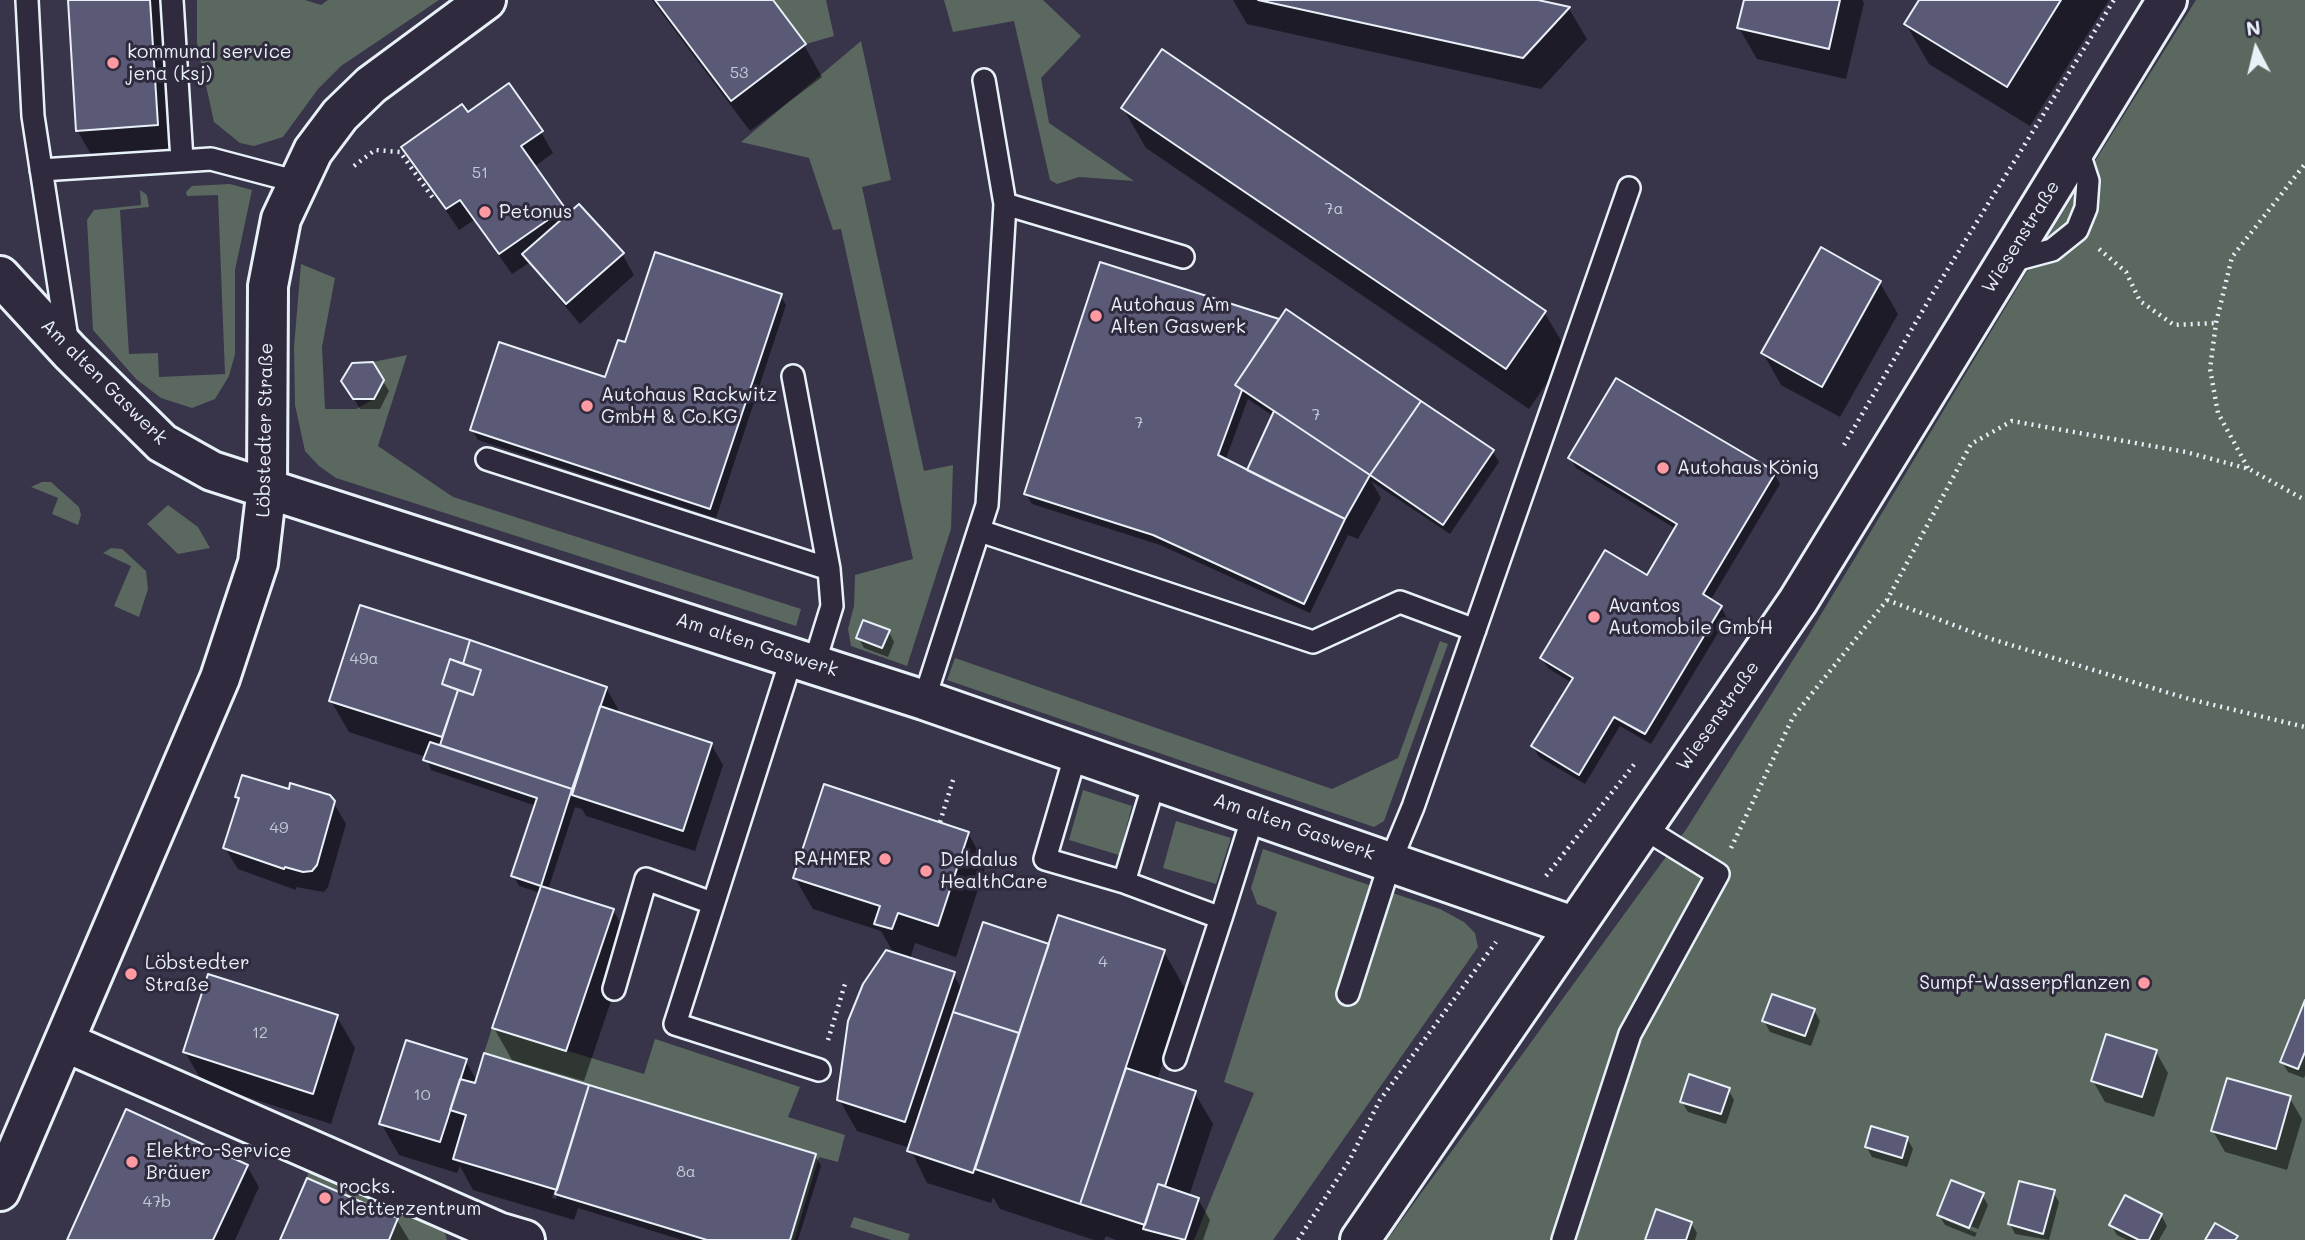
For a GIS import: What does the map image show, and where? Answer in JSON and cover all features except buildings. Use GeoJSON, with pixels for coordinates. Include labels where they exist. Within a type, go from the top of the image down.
{"type":"FeatureCollection","features":[{"type":"Feature","properties":{"kind":"street","name":"Löbstedter Straße"},"geometry":{"type":"LineString","coordinates":[[0,1191],[220,678],[258,563],[267,487],[268,286],[277,232],[313,151],[340,115],[372,85],[486,0]]}},
{"type":"Feature","properties":{"kind":"street","name":"Wiesenstraße"},"geometry":{"type":"LineString","coordinates":[[1360,1240],[1798,601],[2167,0]]}},
{"type":"Feature","properties":{"kind":"street","name":"Am alten Gaswerk"},"geometry":{"type":"LineString","coordinates":[[0,276],[69,352],[162,443],[212,471],[924,700],[1391,860],[1573,926]]}},
{"type":"Feature","properties":{"kind":"street"},"geometry":{"type":"LineString","coordinates":[[65,1042],[506,1237]]}},
{"type":"Feature","properties":{"kind":"lane"},"geometry":{"type":"LineString","coordinates":[[27,0],[33,116],[69,352]]}},
{"type":"Feature","properties":{"kind":"lane"},"geometry":{"type":"LineString","coordinates":[[172,0],[182,160]]}},
{"type":"Feature","properties":{"kind":"lane"},"geometry":{"type":"LineString","coordinates":[[924,700],[981,531],[987,505],[1005,204],[984,80]]}},
{"type":"Feature","properties":{"kind":"lane"},"geometry":{"type":"LineString","coordinates":[[2005,263],[2052,250],[2077,230],[2086,208],[2088,181],[2077,147]]}},
{"type":"Feature","properties":{"kind":"lane"},"geometry":{"type":"LineString","coordinates":[[41,170],[211,159],[298,182]]}},
{"type":"Feature","properties":{"kind":"lane"},"geometry":{"type":"LineString","coordinates":[[1348,993],[1391,860],[1475,630],[1629,188]]}},
{"type":"Feature","properties":{"kind":"lane"},"geometry":{"type":"LineString","coordinates":[[1005,204],[1183,257]]}},
{"type":"Feature","properties":{"kind":"lane"},"geometry":{"type":"LineString","coordinates":[[793,376],[829,569],[832,606],[803,660],[712,903],[675,1024],[819,1070]]}},
{"type":"Feature","properties":{"kind":"lane"},"geometry":{"type":"LineString","coordinates":[[487,459],[829,569]]}},
{"type":"Feature","properties":{"kind":"lane"},"geometry":{"type":"LineString","coordinates":[[981,531],[1313,642],[1400,602],[1475,630]]}},
{"type":"Feature","properties":{"kind":"lane"},"geometry":{"type":"LineString","coordinates":[[1076,753],[1045,859],[1124,882],[1221,918]]}},
{"type":"Feature","properties":{"kind":"lane"},"geometry":{"type":"LineString","coordinates":[[1124,882],[1155,780]]}},
{"type":"Feature","properties":{"kind":"lane"},"geometry":{"type":"LineString","coordinates":[[1175,1059],[1255,813]]}},
{"type":"Feature","properties":{"kind":"lane"},"geometry":{"type":"LineString","coordinates":[[1563,1240],[1630,1034],[1718,874],[1642,827]]}},
{"type":"Feature","properties":{"kind":"lane"},"geometry":{"type":"LineString","coordinates":[[614,989],[646,879],[712,903]]}},
{"type":"Feature","properties":{"kind":"path"},"geometry":{"type":"LineString","coordinates":[[1837,457],[1933,293],[2114,0]]}},
{"type":"Feature","properties":{"kind":"path"},"geometry":{"type":"LineString","coordinates":[[344,169],[352,168],[375,150],[400,152],[435,201]]}},
{"type":"Feature","properties":{"kind":"path"},"geometry":{"type":"LineString","coordinates":[[2249,469],[2218,413],[2210,369],[2216,323],[2232,257],[2305,164]]}},
{"type":"Feature","properties":{"kind":"path"},"geometry":{"type":"LineString","coordinates":[[2077,230],[2126,272],[2140,301],[2174,326],[2216,323]]}},
{"type":"Feature","properties":{"kind":"path"},"geometry":{"type":"LineString","coordinates":[[1718,874],[1793,717],[1887,600],[1971,444],[2012,421],[2186,452],[2249,469],[2305,500]]}},
{"type":"Feature","properties":{"kind":"path"},"geometry":{"type":"LineString","coordinates":[[1887,600],[1988,638],[2189,699],[2305,727]]}},
{"type":"Feature","properties":{"kind":"path"},"geometry":{"type":"LineString","coordinates":[[1298,1240],[1349,1161],[1380,1101],[1521,909],[1639,758]]}},
{"type":"Feature","properties":{"kind":"path"},"geometry":{"type":"LineString","coordinates":[[940,822],[954,777]]}},
{"type":"Feature","properties":{"kind":"path"},"geometry":{"type":"LineString","coordinates":[[819,1070],[845,984]]}},
{"type":"Feature","properties":{"kind":"shaded area"},"geometry":{"type":"Polygon","coordinates":[[[197,0],[305,0],[321,5],[328,0],[439,0],[341,66],[318,89],[283,137],[254,146],[240,143],[214,122],[197,44],[197,0]]]}},
{"type":"Feature","properties":{"kind":"shaded area"},"geometry":{"type":"Polygon","coordinates":[[[773,0],[826,0],[834,36],[806,44],[773,0]]]}},
{"type":"Feature","properties":{"kind":"shaded area"},"geometry":{"type":"Polygon","coordinates":[[[944,0],[1043,0],[1081,36],[1041,78],[1049,123],[1134,181],[1079,177],[1057,184],[1050,180],[1014,21],[953,32],[944,0]]]}},
{"type":"Feature","properties":{"kind":"shaded area"},"geometry":{"type":"Polygon","coordinates":[[[2196,0],[2305,0],[2305,1240],[1387,1240],[1687,828],[1808,636],[2055,225],[2196,0]]]}},
{"type":"Feature","properties":{"kind":"shaded area"},"geometry":{"type":"Polygon","coordinates":[[[861,41],[891,180],[862,187],[924,471],[953,465],[951,529],[907,666],[851,646],[848,629],[854,606],[855,575],[913,559],[841,229],[833,230],[809,158],[741,142],[861,41]]]}},
{"type":"Feature","properties":{"kind":"shaded area"},"geometry":{"type":"Polygon","coordinates":[[[230,184],[252,190],[235,270],[235,354],[229,376],[215,399],[192,408],[161,398],[136,379],[93,330],[87,220],[94,210],[141,205],[140,190],[147,195],[149,207],[120,210],[129,354],[158,353],[159,377],[225,374],[218,195],[187,196],[186,192],[192,186],[230,184]]]}},
{"type":"Feature","properties":{"kind":"shaded area"},"geometry":{"type":"Polygon","coordinates":[[[301,264],[335,278],[322,347],[325,409],[356,409],[374,399],[384,380],[373,362],[407,355],[378,446],[453,497],[801,609],[796,626],[336,478],[319,466],[305,451],[295,405],[294,347],[301,264]]]}},
{"type":"Feature","properties":{"kind":"shaded area"},"geometry":{"type":"Polygon","coordinates":[[[42,482],[51,482],[79,507],[81,515],[78,525],[52,514],[58,498],[31,487],[42,482]]]}},
{"type":"Feature","properties":{"kind":"shaded area"},"geometry":{"type":"Polygon","coordinates":[[[168,505],[198,527],[210,548],[178,554],[147,524],[168,505]]]}},
{"type":"Feature","properties":{"kind":"shaded area"},"geometry":{"type":"Polygon","coordinates":[[[111,548],[122,549],[146,571],[148,589],[139,617],[114,606],[131,566],[103,553],[111,548]]]}},
{"type":"Feature","properties":{"kind":"shaded area"},"geometry":{"type":"Polygon","coordinates":[[[1440,641],[1448,644],[1384,821],[1374,827],[947,680],[955,658],[1332,789],[1398,758],[1440,641]]]}},
{"type":"Feature","properties":{"kind":"shaded area"},"geometry":{"type":"Polygon","coordinates":[[[1083,790],[1132,806],[1119,855],[1069,840],[1083,790]]]}},
{"type":"Feature","properties":{"kind":"shaded area"},"geometry":{"type":"Polygon","coordinates":[[[1176,821],[1231,838],[1216,884],[1163,868],[1176,821]]]}},
{"type":"Feature","properties":{"kind":"shaded area"},"geometry":{"type":"Polygon","coordinates":[[[1263,849],[1440,909],[1464,922],[1475,933],[1478,947],[1273,1240],[1194,1240],[1254,1093],[1224,1082],[1277,912],[1257,904],[1251,888],[1263,849]]]}},
{"type":"Feature","properties":{"kind":"shaded area"},"geometry":{"type":"Polygon","coordinates":[[[492,1028],[644,1074],[655,1039],[800,1087],[788,1117],[845,1135],[838,1162],[819,1157],[794,1240],[790,1240],[816,1154],[484,1053],[492,1028]]]}},
{"type":"Feature","properties":{"kind":"shaded area"},"geometry":{"type":"Polygon","coordinates":[[[311,1163],[443,1227],[447,1240],[389,1240],[398,1218],[307,1178],[311,1163]]]}},
{"type":"Feature","properties":{"kind":"shaded area"},"geometry":{"type":"Polygon","coordinates":[[[854,1217],[910,1234],[908,1240],[891,1240],[850,1227],[854,1217]]]}},
{"type":"Feature","properties":{"kind":"place","name":"kommunal service jena (ksj)"},"geometry":{"type":"Point","coordinates":[113,63]}},
{"type":"Feature","properties":{"kind":"place","name":"Petonus"},"geometry":{"type":"Point","coordinates":[485,212]}},
{"type":"Feature","properties":{"kind":"place","name":"Autohaus Am Alten Gaswerk"},"geometry":{"type":"Point","coordinates":[1096,316]}},
{"type":"Feature","properties":{"kind":"place","name":"Autohaus Rackwitz GmbH & Co.KG"},"geometry":{"type":"Point","coordinates":[587,406]}},
{"type":"Feature","properties":{"kind":"place","name":"Autohaus König"},"geometry":{"type":"Point","coordinates":[1663,468]}},
{"type":"Feature","properties":{"kind":"place","name":"Avantos Automobile GmbH"},"geometry":{"type":"Point","coordinates":[1594,617]}},
{"type":"Feature","properties":{"kind":"place","name":"RAHMER"},"geometry":{"type":"Point","coordinates":[885,859]}},
{"type":"Feature","properties":{"kind":"place","name":"Deldalus HealthCare"},"geometry":{"type":"Point","coordinates":[926,871]}},
{"type":"Feature","properties":{"kind":"place","name":"Löbstedter Straße"},"geometry":{"type":"Point","coordinates":[131,974]}},
{"type":"Feature","properties":{"kind":"place","name":"Sumpf-Wasserpflanzen"},"geometry":{"type":"Point","coordinates":[2144,983]}},
{"type":"Feature","properties":{"kind":"place","name":"Elektro-Service Bräuer"},"geometry":{"type":"Point","coordinates":[132,1162]}},
{"type":"Feature","properties":{"kind":"place","name":"rocks. Kletterzentrum"},"geometry":{"type":"Point","coordinates":[325,1198]}}]}
